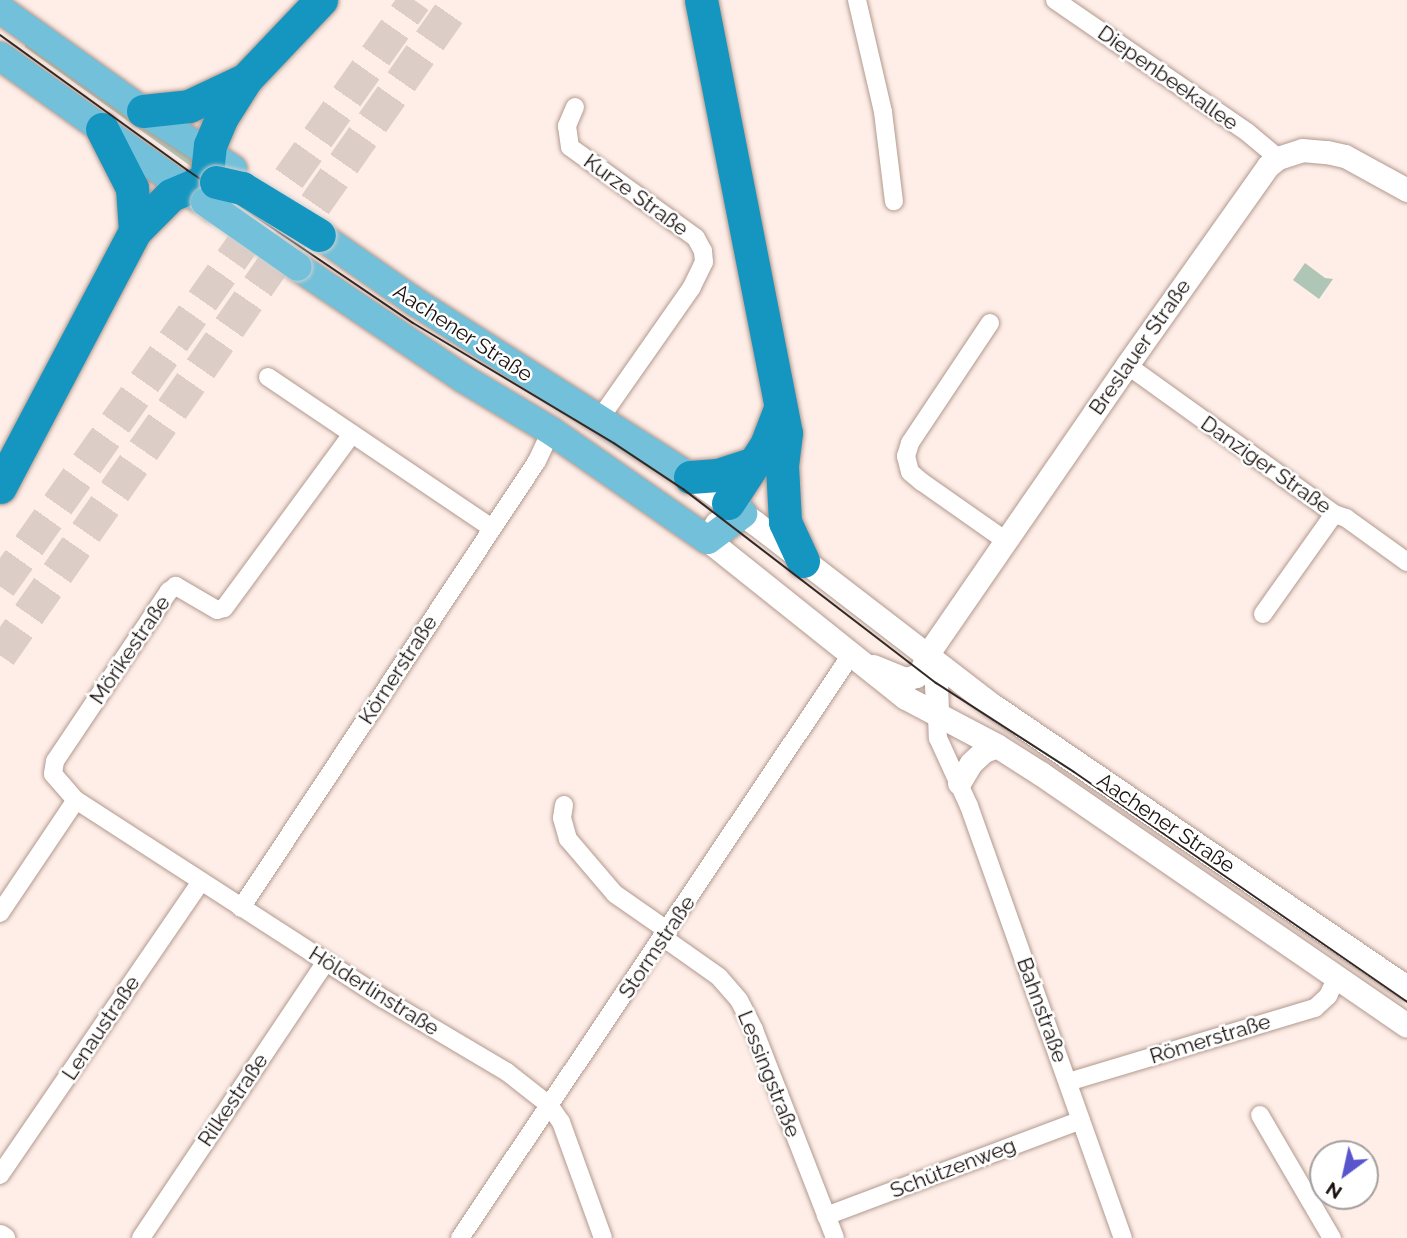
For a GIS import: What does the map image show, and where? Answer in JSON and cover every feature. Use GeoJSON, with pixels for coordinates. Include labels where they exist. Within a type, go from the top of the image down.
{"type":"FeatureCollection","features":[{"type":"Feature","properties":{"kind":"highway"},"geometry":{"type":"LineString","coordinates":[[210,185],[222,117],[246,79],[321,0]]}},
{"type":"Feature","properties":{"kind":"highway"},"geometry":{"type":"LineString","coordinates":[[701,0],[786,432],[768,465],[736,509]]}},
{"type":"Feature","properties":{"kind":"highway"},"geometry":{"type":"LineString","coordinates":[[143,111],[189,106],[246,79]]}},
{"type":"Feature","properties":{"kind":"highway"},"geometry":{"type":"LineString","coordinates":[[102,130],[132,188],[135,231]]}},
{"type":"Feature","properties":{"kind":"highway"},"geometry":{"type":"LineString","coordinates":[[0,487],[135,231],[171,195],[210,185],[242,188],[319,235]]}},
{"type":"Feature","properties":{"kind":"highway"},"geometry":{"type":"LineString","coordinates":[[690,477],[718,475],[768,465]]}},
{"type":"Feature","properties":{"kind":"highway"},"geometry":{"type":"LineString","coordinates":[[768,465],[785,522],[803,561]]}},
{"type":"Feature","properties":{"kind":"main road","name":"Aachener Straße"},"geometry":{"type":"LineString","coordinates":[[0,9],[143,111],[267,246],[464,379],[551,431],[708,540],[906,698],[997,746],[1407,1026]]}},
{"type":"Feature","properties":{"kind":"main road","name":"Aachener Straße"},"geometry":{"type":"LineString","coordinates":[[0,56],[102,130],[210,185]]}},
{"type":"Feature","properties":{"kind":"main road","name":"Aachener Straße"},"geometry":{"type":"LineString","coordinates":[[319,235],[417,303],[598,421],[690,477],[736,509],[993,706],[1407,988]]}},
{"type":"Feature","properties":{"kind":"main road"},"geometry":{"type":"LineString","coordinates":[[708,540],[736,509]]}},
{"type":"Feature","properties":{"kind":"street"},"geometry":{"type":"LineString","coordinates":[[857,0],[883,112],[894,201]]}},
{"type":"Feature","properties":{"kind":"street","name":"Diepenbeekallee"},"geometry":{"type":"LineString","coordinates":[[1067,3],[1256,139],[1278,158]]}},
{"type":"Feature","properties":{"kind":"street","name":"Kurze Straße"},"geometry":{"type":"LineString","coordinates":[[575,107],[566,126],[570,146],[696,238],[703,251],[704,262],[692,287],[598,421]]}},
{"type":"Feature","properties":{"kind":"street"},"geometry":{"type":"LineString","coordinates":[[1278,158],[1302,150],[1345,156],[1407,190]]}},
{"type":"Feature","properties":{"kind":"street","name":"Breslauer Straße"},"geometry":{"type":"LineString","coordinates":[[927,655],[1256,180],[1278,158]]}},
{"type":"Feature","properties":{"kind":"street"},"geometry":{"type":"LineString","coordinates":[[990,323],[910,443],[906,456],[911,472],[922,482],[1006,541]]}},
{"type":"Feature","properties":{"kind":"street","name":"Danziger Straße"},"geometry":{"type":"LineString","coordinates":[[1127,365],[1334,514],[1346,518],[1407,562]]}},
{"type":"Feature","properties":{"kind":"street"},"geometry":{"type":"LineString","coordinates":[[268,377],[492,528]]}},
{"type":"Feature","properties":{"kind":"street","name":"Körnerstraße"},"geometry":{"type":"LineString","coordinates":[[241,908],[537,461],[551,431]]}},
{"type":"Feature","properties":{"kind":"street","name":"Mörikestraße"},"geometry":{"type":"LineString","coordinates":[[76,800],[55,779],[55,761],[169,591],[176,586],[217,610],[224,608],[352,433]]}},
{"type":"Feature","properties":{"kind":"street"},"geometry":{"type":"LineString","coordinates":[[1263,614],[1334,514]]}},
{"type":"Feature","properties":{"kind":"street","name":"Aachener Straße"},"geometry":{"type":"LineString","coordinates":[[851,655],[906,679],[916,677],[927,655]]}},
{"type":"Feature","properties":{"kind":"street","name":"Stormstraße"},"geometry":{"type":"LineString","coordinates":[[460,1238],[666,935],[851,655]]}},
{"type":"Feature","properties":{"kind":"street"},"geometry":{"type":"LineString","coordinates":[[927,655],[936,683],[937,715]]}},
{"type":"Feature","properties":{"kind":"street","name":"Bahnstraße"},"geometry":{"type":"LineString","coordinates":[[937,715],[938,738],[959,783],[1123,1238]]}},
{"type":"Feature","properties":{"kind":"street"},"geometry":{"type":"LineString","coordinates":[[959,783],[971,763],[984,751],[997,746]]}},
{"type":"Feature","properties":{"kind":"street"},"geometry":{"type":"LineString","coordinates":[[0,913],[76,800]]}},
{"type":"Feature","properties":{"kind":"street","name":"Hölderlinstraße"},"geometry":{"type":"LineString","coordinates":[[76,800],[326,962],[507,1072],[549,1105],[561,1122],[603,1238]]}},
{"type":"Feature","properties":{"kind":"street","name":"Lessingstraße"},"geometry":{"type":"LineString","coordinates":[[564,806],[562,818],[568,839],[615,894],[719,977],[739,1000],[754,1030],[835,1238]]}},
{"type":"Feature","properties":{"kind":"street","name":"Lenaustraße"},"geometry":{"type":"LineString","coordinates":[[0,1175],[201,881]]}},
{"type":"Feature","properties":{"kind":"street","name":"Rilkestraße"},"geometry":{"type":"LineString","coordinates":[[141,1238],[326,962]]}},
{"type":"Feature","properties":{"kind":"street","name":"Römerstraße"},"geometry":{"type":"LineString","coordinates":[[1068,1082],[1315,1008],[1328,996],[1337,977]]}},
{"type":"Feature","properties":{"kind":"street"},"geometry":{"type":"LineString","coordinates":[[1260,1115],[1332,1238]]}},
{"type":"Feature","properties":{"kind":"street","name":"Schützenweg"},"geometry":{"type":"LineString","coordinates":[[826,1216],[1081,1120]]}},
{"type":"Feature","properties":{"kind":"green space"},"geometry":{"type":"Polygon","coordinates":[[[25,44],[52,58],[198,155],[196,170],[25,47],[25,44]]]}},
{"type":"Feature","properties":{"kind":"green space"},"geometry":{"type":"Polygon","coordinates":[[[1305,263],[1325,278],[1333,279],[1319,299],[1293,280],[1305,263]]]}},
{"type":"Feature","properties":{"kind":"tunnel"},"geometry":{"type":"LineString","coordinates":[[0,586],[415,0]]}},
{"type":"Feature","properties":{"kind":"tunnel"},"geometry":{"type":"LineString","coordinates":[[0,655],[458,0]]}},
{"type":"Feature","properties":{"kind":"tram line"},"geometry":{"type":"LineString","coordinates":[[0,35],[187,170],[413,323],[615,444],[683,489],[936,683],[1074,772],[1407,1002]]}}]}
